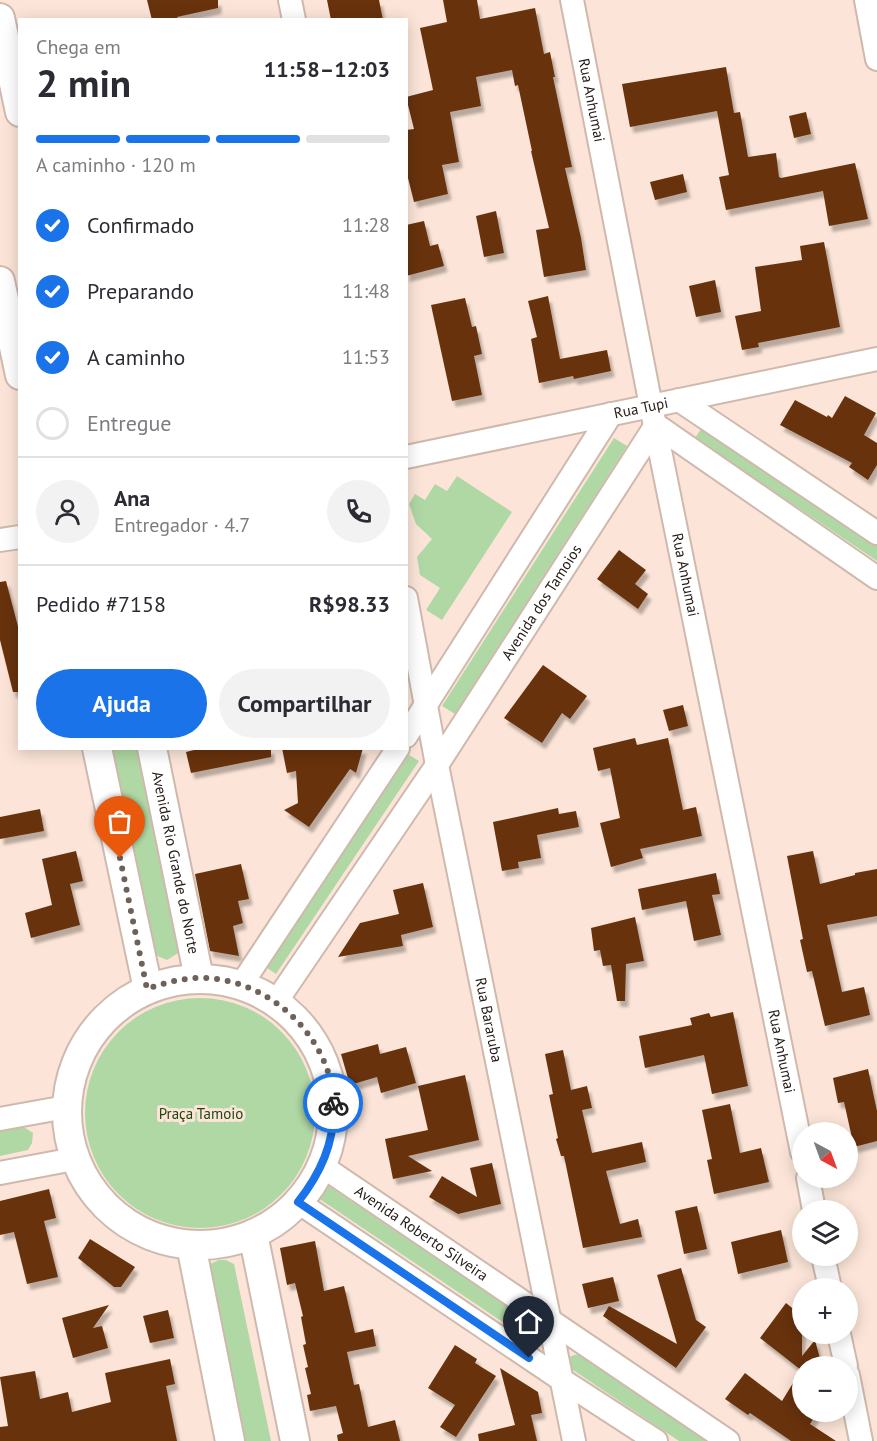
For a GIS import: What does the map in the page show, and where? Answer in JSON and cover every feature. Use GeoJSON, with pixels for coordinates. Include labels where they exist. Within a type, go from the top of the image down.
{"type":"FeatureCollection","features":[{"type":"Feature","properties":{"kind":"main road"},"geometry":{"type":"LineString","coordinates":[[0,18],[18,103]]}},
{"type":"Feature","properties":{"kind":"main road"},"geometry":{"type":"LineString","coordinates":[[0,281],[18,366]]}},
{"type":"Feature","properties":{"kind":"main road"},"geometry":{"type":"LineString","coordinates":[[97,750],[147,989]]}},
{"type":"Feature","properties":{"kind":"main road","name":"Avenida Rio Grande do Norte"},"geometry":{"type":"LineString","coordinates":[[152,750],[199,978]]}},
{"type":"Feature","properties":{"kind":"main road"},"geometry":{"type":"LineString","coordinates":[[199,978],[220,980],[259,992],[276,1002],[299,1022],[317,1047],[329,1076],[333,1106],[331,1137],[322,1167],[298,1202],[285,1215],[253,1234],[212,1245],[191,1245],[160,1240],[132,1228],[108,1209],[88,1186],[74,1159],[68,1133],[66,1107],[73,1070],[90,1036],[115,1009],[147,989],[173,981],[199,978]]}},
{"type":"Feature","properties":{"kind":"main road"},"geometry":{"type":"LineString","coordinates":[[253,1234],[295,1441]]}},
{"type":"Feature","properties":{"kind":"main road"},"geometry":{"type":"LineString","coordinates":[[191,1245],[230,1441]]}},
{"type":"Feature","properties":{"kind":"street"},"geometry":{"type":"LineString","coordinates":[[290,0],[294,18]]}},
{"type":"Feature","properties":{"kind":"street","name":"Rua Anhumai"},"geometry":{"type":"LineString","coordinates":[[572,0],[653,416],[796,1122]]}},
{"type":"Feature","properties":{"kind":"street"},"geometry":{"type":"LineString","coordinates":[[866,0],[877,59]]}},
{"type":"Feature","properties":{"kind":"street","name":"Rua Tupi"},"geometry":{"type":"LineString","coordinates":[[408,457],[611,414],[653,416],[680,400],[877,359]]}},
{"type":"Feature","properties":{"kind":"street"},"geometry":{"type":"LineString","coordinates":[[680,400],[877,533]]}},
{"type":"Feature","properties":{"kind":"street"},"geometry":{"type":"LineString","coordinates":[[408,733],[611,414]]}},
{"type":"Feature","properties":{"kind":"street"},"geometry":{"type":"LineString","coordinates":[[653,416],[877,578]]}},
{"type":"Feature","properties":{"kind":"street","name":"Avenida dos Tamoios"},"geometry":{"type":"LineString","coordinates":[[276,1002],[436,765],[653,416]]}},
{"type":"Feature","properties":{"kind":"street"},"geometry":{"type":"LineString","coordinates":[[0,540],[18,537]]}},
{"type":"Feature","properties":{"kind":"street","name":"Rua Bararuba"},"geometry":{"type":"LineString","coordinates":[[408,609],[436,765],[574,1441]]}},
{"type":"Feature","properties":{"kind":"street"},"geometry":{"type":"LineString","coordinates":[[241,985],[397,750]]}},
{"type":"Feature","properties":{"kind":"street"},"geometry":{"type":"LineString","coordinates":[[0,1119],[66,1107]]}},
{"type":"Feature","properties":{"kind":"street"},"geometry":{"type":"LineString","coordinates":[[0,1173],[74,1159]]}},
{"type":"Feature","properties":{"kind":"street","name":"Avenida Roberto Silveira"},"geometry":{"type":"LineString","coordinates":[[322,1167],[728,1441]]}},
{"type":"Feature","properties":{"kind":"street"},"geometry":{"type":"LineString","coordinates":[[298,1202],[656,1441]]}},
{"type":"Feature","properties":{"kind":"street"},"geometry":{"type":"LineString","coordinates":[[857,1422],[861,1441]]}},
{"type":"Feature","properties":{"kind":"green space"},"geometry":{"type":"Polygon","coordinates":[[[703,426],[877,543],[877,561],[695,438],[703,426]]]}},
{"type":"Feature","properties":{"kind":"green space"},"geometry":{"type":"Polygon","coordinates":[[[614,438],[627,446],[455,714],[442,706],[614,438]]]}},
{"type":"Feature","properties":{"kind":"green space"},"geometry":{"type":"Polygon","coordinates":[[[457,476],[512,512],[442,620],[426,610],[440,588],[420,575],[417,557],[432,539],[416,524],[409,504],[415,494],[425,500],[435,484],[447,491],[457,476]]]}},
{"type":"Feature","properties":{"kind":"green space"},"geometry":{"type":"Polygon","coordinates":[[[108,750],[143,750],[181,941],[178,953],[167,960],[148,952],[108,750]]]}},
{"type":"Feature","properties":{"kind":"green space"},"geometry":{"type":"Polygon","coordinates":[[[406,753],[419,761],[276,974],[264,966],[406,753]]]}},
{"type":"Feature","properties":{"kind":"green space","name":"Praça Tamoio"},"geometry":{"type":"Polygon","coordinates":[[[200,998],[244,1007],[273,1024],[289,1040],[310,1080],[315,1113],[306,1157],[289,1186],[273,1202],[233,1223],[200,1228],[156,1219],[127,1202],[111,1186],[90,1146],[85,1113],[94,1069],[111,1040],[127,1024],[167,1003],[200,998]]]}},
{"type":"Feature","properties":{"kind":"green space"},"geometry":{"type":"Polygon","coordinates":[[[18,1126],[33,1133],[32,1143],[28,1150],[0,1156],[0,1129],[18,1126]]]}},
{"type":"Feature","properties":{"kind":"green space"},"geometry":{"type":"Polygon","coordinates":[[[327,1185],[529,1321],[519,1333],[318,1198],[327,1185]]]}},
{"type":"Feature","properties":{"kind":"green space"},"geometry":{"type":"Polygon","coordinates":[[[226,1260],[234,1264],[271,1441],[240,1441],[206,1271],[210,1264],[226,1260]]]}},
{"type":"Feature","properties":{"kind":"green space"},"geometry":{"type":"Polygon","coordinates":[[[579,1354],[711,1441],[679,1441],[570,1368],[568,1361],[571,1356],[579,1354]]]}},
{"type":"Feature","properties":{"kind":"building"},"geometry":{"type":"Polygon","coordinates":[[[147,0],[218,0],[218,8],[177,18],[152,18],[147,0]]]}},
{"type":"Feature","properties":{"kind":"building"},"geometry":{"type":"Polygon","coordinates":[[[327,0],[379,0],[383,18],[331,18],[327,0]]]}},
{"type":"Feature","properties":{"kind":"building"},"geometry":{"type":"Polygon","coordinates":[[[443,0],[477,0],[480,19],[535,8],[544,54],[550,52],[555,77],[553,77],[572,167],[565,168],[586,270],[544,277],[536,230],[549,228],[518,85],[515,86],[512,70],[476,77],[481,106],[450,112],[459,162],[442,165],[448,194],[414,202],[408,178],[408,130],[414,129],[408,96],[433,90],[420,28],[447,22],[443,0]]]}},
{"type":"Feature","properties":{"kind":"building"},"geometry":{"type":"Polygon","coordinates":[[[726,67],[734,113],[740,112],[748,157],[776,153],[781,178],[855,163],[868,219],[829,226],[823,191],[726,210],[719,177],[729,175],[717,111],[630,127],[622,84],[726,67]]]}},
{"type":"Feature","properties":{"kind":"building"},"geometry":{"type":"Polygon","coordinates":[[[806,112],[811,134],[794,138],[789,116],[806,112]]]}},
{"type":"Feature","properties":{"kind":"building"},"geometry":{"type":"Polygon","coordinates":[[[683,174],[687,192],[655,200],[650,182],[683,174]]]}},
{"type":"Feature","properties":{"kind":"building"},"geometry":{"type":"Polygon","coordinates":[[[496,211],[504,253],[484,257],[476,216],[496,211]]]}},
{"type":"Feature","properties":{"kind":"building"},"geometry":{"type":"Polygon","coordinates":[[[424,221],[430,246],[438,244],[444,266],[408,275],[408,225],[424,221]]]}},
{"type":"Feature","properties":{"kind":"building"},"geometry":{"type":"Polygon","coordinates":[[[824,242],[840,327],[758,343],[759,347],[742,350],[735,316],[761,311],[755,267],[802,260],[800,246],[824,242]]]}},
{"type":"Feature","properties":{"kind":"building"},"geometry":{"type":"Polygon","coordinates":[[[715,280],[721,312],[696,317],[689,286],[715,280]]]}},
{"type":"Feature","properties":{"kind":"building"},"geometry":{"type":"Polygon","coordinates":[[[548,296],[560,359],[607,350],[611,371],[574,379],[573,376],[539,383],[531,339],[537,337],[528,301],[548,296]]]}},
{"type":"Feature","properties":{"kind":"building"},"geometry":{"type":"Polygon","coordinates":[[[465,298],[472,327],[476,326],[482,354],[474,356],[482,395],[452,401],[431,305],[465,298]]]}},
{"type":"Feature","properties":{"kind":"building"},"geometry":{"type":"Polygon","coordinates":[[[845,396],[876,413],[864,435],[877,443],[877,465],[868,480],[849,467],[852,463],[780,425],[795,400],[832,418],[845,396]]]}},
{"type":"Feature","properties":{"kind":"building"},"geometry":{"type":"Polygon","coordinates":[[[619,550],[646,570],[635,584],[648,594],[638,609],[597,579],[619,550]]]}},
{"type":"Feature","properties":{"kind":"building"},"geometry":{"type":"Polygon","coordinates":[[[6,581],[18,626],[18,692],[13,692],[0,640],[0,582],[6,581]]]}},
{"type":"Feature","properties":{"kind":"building"},"geometry":{"type":"Polygon","coordinates":[[[543,665],[587,696],[570,719],[562,713],[542,743],[504,718],[543,665]]]}},
{"type":"Feature","properties":{"kind":"building"},"geometry":{"type":"Polygon","coordinates":[[[683,705],[688,726],[669,731],[663,710],[683,705]]]}},
{"type":"Feature","properties":{"kind":"building"},"geometry":{"type":"Polygon","coordinates":[[[635,738],[637,745],[668,738],[683,810],[696,807],[702,836],[640,849],[643,858],[611,867],[600,823],[620,818],[610,768],[598,771],[593,748],[635,738]]]}},
{"type":"Feature","properties":{"kind":"building"},"geometry":{"type":"Polygon","coordinates":[[[194,750],[271,750],[271,757],[191,773],[186,752],[194,750]]]}},
{"type":"Feature","properties":{"kind":"building"},"geometry":{"type":"Polygon","coordinates":[[[282,750],[362,750],[356,773],[350,769],[309,827],[284,810],[298,803],[296,771],[287,773],[282,750]]]}},
{"type":"Feature","properties":{"kind":"building"},"geometry":{"type":"Polygon","coordinates":[[[558,808],[559,814],[576,811],[579,827],[537,835],[541,858],[518,862],[519,868],[502,871],[493,822],[558,808]]]}},
{"type":"Feature","properties":{"kind":"building"},"geometry":{"type":"Polygon","coordinates":[[[40,809],[44,831],[0,839],[0,817],[40,809]]]}},
{"type":"Feature","properties":{"kind":"building"},"geometry":{"type":"Polygon","coordinates":[[[76,851],[83,881],[70,884],[80,925],[31,938],[25,913],[52,905],[42,859],[76,851]]]}},
{"type":"Feature","properties":{"kind":"building"},"geometry":{"type":"Polygon","coordinates":[[[813,851],[820,884],[877,869],[877,916],[827,925],[842,992],[864,987],[870,1015],[825,1026],[812,971],[807,972],[787,856],[813,851]]]}},
{"type":"Feature","properties":{"kind":"building"},"geometry":{"type":"Polygon","coordinates":[[[241,864],[249,899],[238,901],[243,923],[233,926],[239,956],[210,951],[195,874],[241,864]]]}},
{"type":"Feature","properties":{"kind":"building"},"geometry":{"type":"Polygon","coordinates":[[[716,873],[720,894],[712,895],[721,935],[694,941],[686,901],[642,910],[638,889],[716,873]]]}},
{"type":"Feature","properties":{"kind":"building"},"geometry":{"type":"Polygon","coordinates":[[[423,883],[433,927],[401,935],[403,946],[338,957],[360,923],[399,914],[393,890],[423,883]]]}},
{"type":"Feature","properties":{"kind":"building"},"geometry":{"type":"Polygon","coordinates":[[[635,917],[644,961],[626,964],[625,1001],[617,1001],[611,965],[603,966],[600,950],[594,951],[591,928],[635,917]]]}},
{"type":"Feature","properties":{"kind":"building"},"geometry":{"type":"Polygon","coordinates":[[[733,1012],[748,1086],[712,1094],[704,1055],[645,1068],[639,1036],[692,1025],[690,1018],[709,1013],[711,1017],[733,1012]]]}},
{"type":"Feature","properties":{"kind":"building"},"geometry":{"type":"Polygon","coordinates":[[[378,1044],[380,1054],[406,1047],[416,1083],[381,1093],[377,1077],[350,1085],[341,1054],[378,1044]]]}},
{"type":"Feature","properties":{"kind":"building"},"geometry":{"type":"Polygon","coordinates":[[[563,1050],[571,1090],[587,1086],[592,1108],[582,1110],[592,1153],[642,1142],[646,1162],[606,1171],[620,1224],[638,1219],[642,1237],[583,1248],[564,1156],[561,1156],[556,1139],[558,1138],[549,1095],[553,1094],[545,1054],[563,1050]]]}},
{"type":"Feature","properties":{"kind":"building"},"geometry":{"type":"Polygon","coordinates":[[[868,1069],[877,1111],[877,1141],[858,1146],[858,1122],[848,1122],[844,1102],[838,1103],[833,1078],[868,1069]]]}},
{"type":"Feature","properties":{"kind":"building"},"geometry":{"type":"Polygon","coordinates":[[[465,1075],[479,1140],[408,1156],[432,1171],[393,1179],[385,1139],[428,1130],[418,1086],[465,1075]]]}},
{"type":"Feature","properties":{"kind":"building"},"geometry":{"type":"Polygon","coordinates":[[[730,1104],[740,1153],[761,1148],[769,1182],[714,1194],[707,1160],[712,1159],[702,1110],[730,1104]]]}},
{"type":"Feature","properties":{"kind":"building"},"geometry":{"type":"Polygon","coordinates":[[[492,1163],[501,1204],[458,1214],[429,1197],[442,1176],[477,1197],[470,1168],[492,1163]]]}},
{"type":"Feature","properties":{"kind":"building"},"geometry":{"type":"Polygon","coordinates":[[[49,1189],[56,1218],[44,1221],[58,1277],[27,1284],[14,1232],[0,1235],[0,1201],[49,1189]]]}},
{"type":"Feature","properties":{"kind":"building"},"geometry":{"type":"Polygon","coordinates":[[[697,1206],[707,1249],[684,1254],[675,1211],[697,1206]]]}},
{"type":"Feature","properties":{"kind":"building"},"geometry":{"type":"Polygon","coordinates":[[[781,1230],[788,1262],[738,1274],[731,1242],[781,1230]]]}},
{"type":"Feature","properties":{"kind":"building"},"geometry":{"type":"Polygon","coordinates":[[[90,1239],[135,1267],[121,1287],[114,1287],[78,1258],[90,1239]]]}},
{"type":"Feature","properties":{"kind":"building"},"geometry":{"type":"Polygon","coordinates":[[[315,1241],[324,1291],[344,1286],[355,1333],[373,1329],[376,1346],[347,1352],[354,1385],[359,1384],[368,1427],[395,1420],[400,1441],[338,1441],[337,1435],[343,1433],[336,1406],[310,1411],[307,1395],[311,1394],[305,1368],[308,1367],[303,1345],[306,1344],[301,1317],[303,1316],[295,1283],[287,1285],[280,1248],[315,1241]]]}},
{"type":"Feature","properties":{"kind":"building"},"geometry":{"type":"Polygon","coordinates":[[[681,1268],[696,1320],[706,1327],[676,1368],[603,1316],[609,1306],[677,1344],[657,1275],[681,1268]]]}},
{"type":"Feature","properties":{"kind":"building"},"geometry":{"type":"Polygon","coordinates":[[[613,1277],[619,1301],[588,1308],[582,1284],[613,1277]]]}},
{"type":"Feature","properties":{"kind":"building"},"geometry":{"type":"Polygon","coordinates":[[[786,1303],[792,1308],[792,1344],[802,1344],[802,1356],[792,1356],[792,1363],[760,1338],[786,1303]]]}},
{"type":"Feature","properties":{"kind":"building"},"geometry":{"type":"Polygon","coordinates":[[[109,1305],[93,1328],[102,1326],[108,1348],[73,1358],[62,1318],[109,1305]]]}},
{"type":"Feature","properties":{"kind":"building"},"geometry":{"type":"Polygon","coordinates":[[[168,1310],[174,1338],[150,1343],[143,1316],[168,1310]]]}},
{"type":"Feature","properties":{"kind":"building"},"geometry":{"type":"Polygon","coordinates":[[[812,1344],[816,1344],[819,1356],[802,1356],[812,1344]]]}},
{"type":"Feature","properties":{"kind":"building"},"geometry":{"type":"Polygon","coordinates":[[[455,1345],[477,1359],[475,1363],[496,1376],[456,1437],[440,1427],[455,1405],[428,1388],[455,1345]]]}},
{"type":"Feature","properties":{"kind":"building"},"geometry":{"type":"Polygon","coordinates":[[[170,1359],[175,1384],[166,1386],[177,1441],[0,1441],[0,1427],[8,1426],[0,1377],[35,1371],[40,1399],[68,1392],[72,1412],[111,1402],[105,1373],[170,1359]]]}},
{"type":"Feature","properties":{"kind":"building"},"geometry":{"type":"Polygon","coordinates":[[[500,1368],[538,1392],[542,1413],[531,1415],[537,1441],[479,1441],[478,1434],[515,1425],[500,1368]]]}},
{"type":"Feature","properties":{"kind":"building"},"geometry":{"type":"Polygon","coordinates":[[[745,1373],[782,1401],[792,1385],[792,1422],[811,1422],[810,1424],[836,1441],[791,1441],[725,1399],[745,1373]]]}},
{"type":"Feature","properties":{"kind":"way so far"},"geometry":{"type":"LineString","coordinates":[[120,858],[147,989],[182,980],[199,978],[220,980],[259,992],[276,1002],[299,1022],[317,1047],[329,1076],[333,1103]]}},
{"type":"Feature","properties":{"kind":"route"},"geometry":{"type":"LineString","coordinates":[[333,1103],[331,1137],[322,1167],[298,1202],[529,1358]]}}]}
